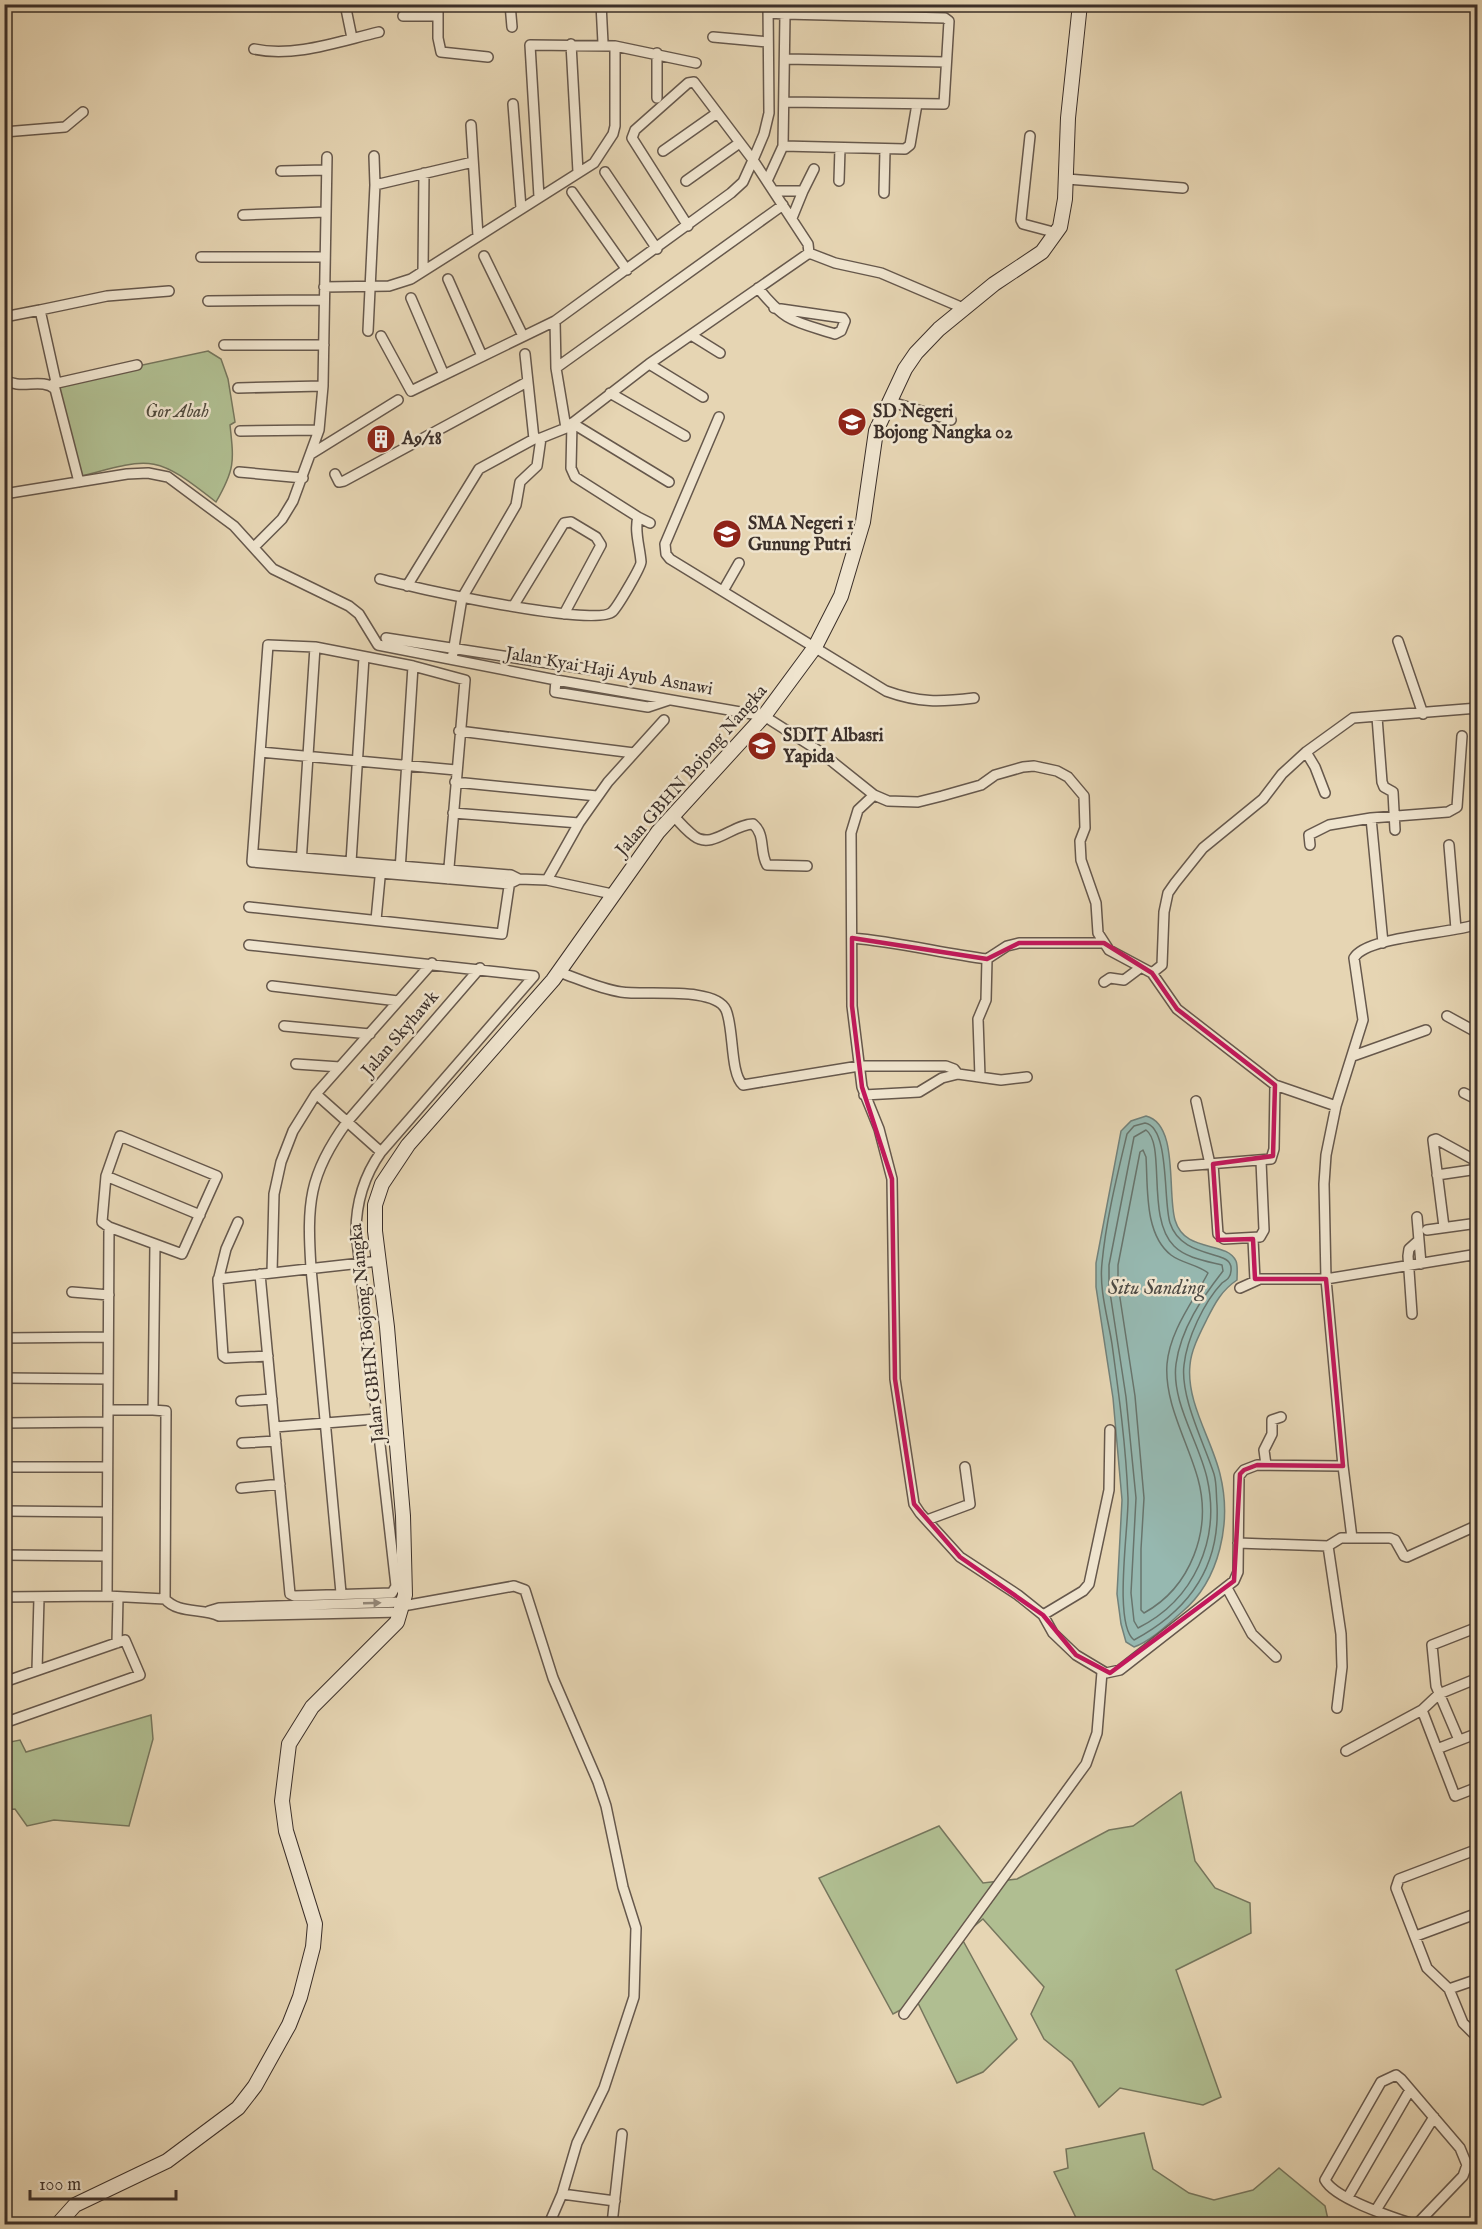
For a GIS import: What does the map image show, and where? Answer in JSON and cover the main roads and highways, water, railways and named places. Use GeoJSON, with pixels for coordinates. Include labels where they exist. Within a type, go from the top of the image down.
{"type":"FeatureCollection","features":[{"type":"Feature","properties":{"kind":"water","name":"Situ Sanding"},"geometry":{"type":"Polygon","coordinates":[[[1146,1116],[1156,1122],[1168,1145],[1173,1208],[1180,1231],[1187,1238],[1231,1255],[1237,1265],[1237,1280],[1216,1302],[1196,1342],[1190,1365],[1192,1393],[1216,1461],[1223,1492],[1223,1530],[1220,1549],[1206,1584],[1195,1599],[1159,1632],[1134,1647],[1126,1642],[1117,1594],[1122,1500],[1113,1398],[1096,1287],[1096,1263],[1121,1131],[1131,1121],[1146,1116]]]}},
{"type":"Feature","properties":{"kind":"place","name":"SD Negeri Bojong Nangka 02"},"geometry":{"type":"Point","coordinates":[852,422]}},
{"type":"Feature","properties":{"kind":"place","name":"A9/18"},"geometry":{"type":"Point","coordinates":[381,439]}},
{"type":"Feature","properties":{"kind":"place","name":"SMA Negeri 1 Gunung Putri"},"geometry":{"type":"Point","coordinates":[727,534]}},
{"type":"Feature","properties":{"kind":"place","name":"SDIT Albasri Yapida"},"geometry":{"type":"Point","coordinates":[762,746]}},
{"type":"Feature","properties":{"kind":"park label","name":"Gor Abah"},"geometry":{"type":"Point","coordinates":[177,412]}}]}
